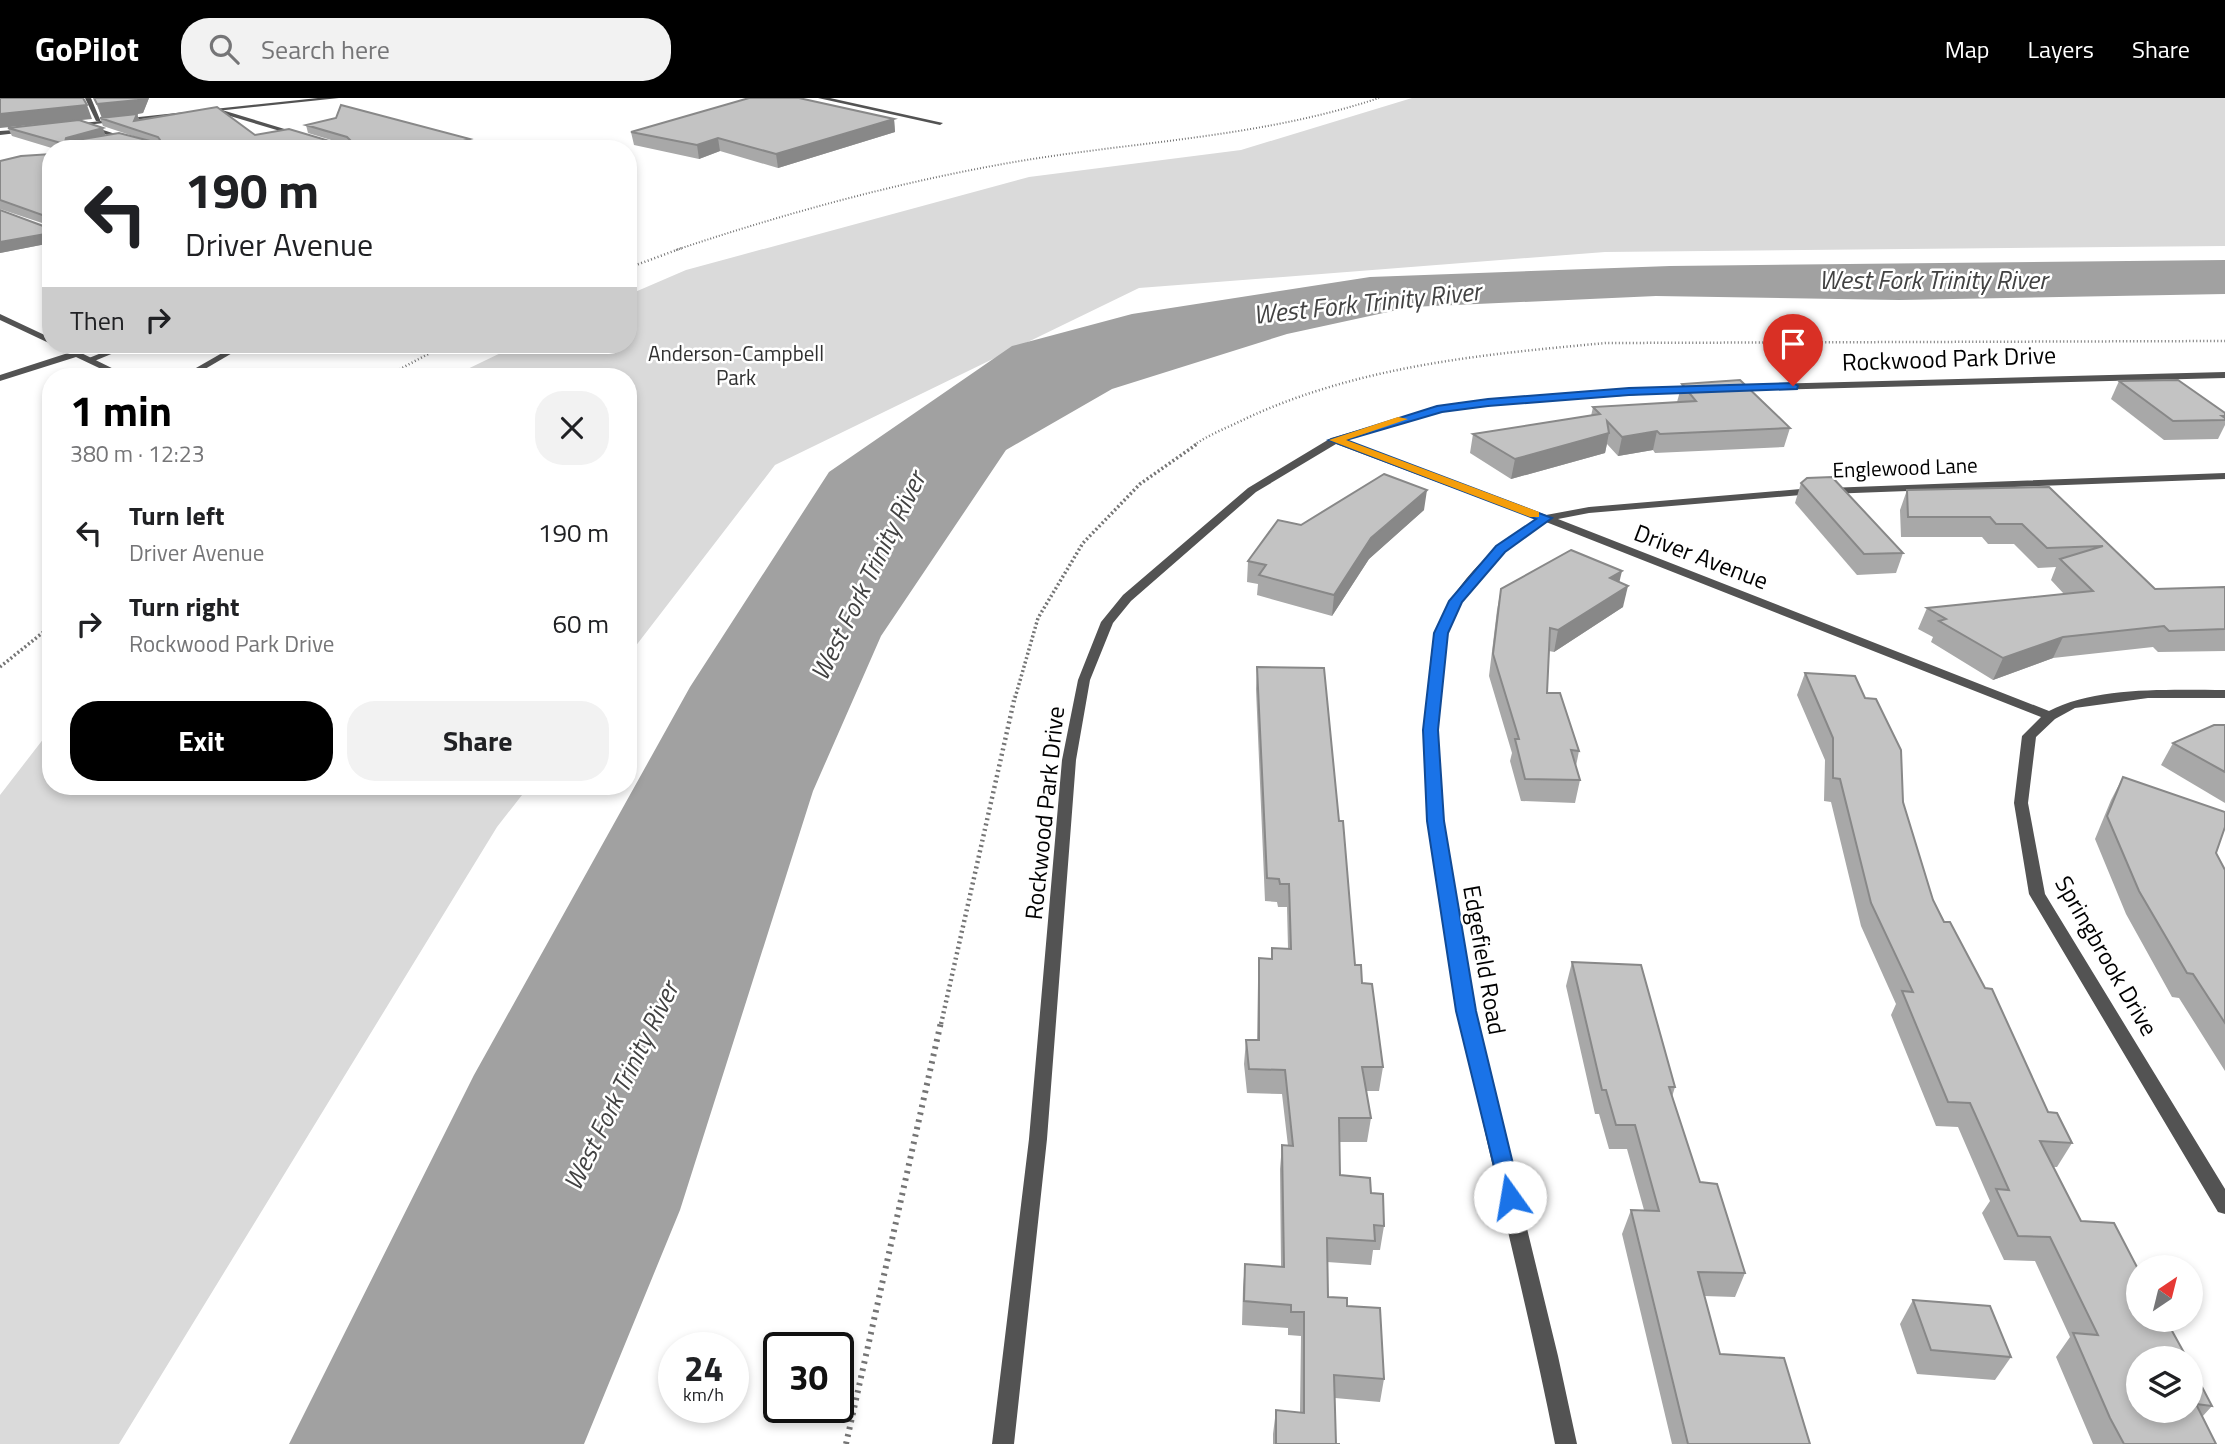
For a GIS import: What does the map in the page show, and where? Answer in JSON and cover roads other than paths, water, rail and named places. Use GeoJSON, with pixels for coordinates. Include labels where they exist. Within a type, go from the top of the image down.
{"type":"FeatureCollection","features":[{"type":"Feature","properties":{"kind":"street"},"geometry":{"type":"LineString","coordinates":[[88,98],[99,121]]}},
{"type":"Feature","properties":{"kind":"street"},"geometry":{"type":"LineString","coordinates":[[54,126],[335,98]]}},
{"type":"Feature","properties":{"kind":"street"},"geometry":{"type":"LineString","coordinates":[[821,98],[940,123]]}},
{"type":"Feature","properties":{"kind":"street"},"geometry":{"type":"LineString","coordinates":[[212,109],[313,139]]}},
{"type":"Feature","properties":{"kind":"street"},"geometry":{"type":"LineString","coordinates":[[79,123],[131,140]]}},
{"type":"Feature","properties":{"kind":"street"},"geometry":{"type":"LineString","coordinates":[[0,133],[29,129]]}},
{"type":"Feature","properties":{"kind":"street"},"geometry":{"type":"LineString","coordinates":[[110,140],[122,137]]}},
{"type":"Feature","properties":{"kind":"street"},"geometry":{"type":"LineString","coordinates":[[0,317],[42,337]]}},
{"type":"Feature","properties":{"kind":"street"},"geometry":{"type":"LineString","coordinates":[[0,378],[76,354],[106,368]]}},
{"type":"Feature","properties":{"kind":"street"},"geometry":{"type":"LineString","coordinates":[[89,360],[105,354]]}},
{"type":"Feature","properties":{"kind":"street"},"geometry":{"type":"LineString","coordinates":[[201,368],[226,354]]}},
{"type":"Feature","properties":{"kind":"street","name":"Rockwood Park Drive"},"geometry":{"type":"LineString","coordinates":[[1003,1444],[1038,1139],[1069,760],[1084,680],[1107,622],[1127,598],[1252,490],[1335,440],[1441,409],[1525,399],[1670,390],[2225,375]]}},
{"type":"Feature","properties":{"kind":"street","name":"Driver Avenue"},"geometry":{"type":"LineString","coordinates":[[1335,440],[1545,518],[2050,716]]}},
{"type":"Feature","properties":{"kind":"street","name":"Englewood Lane"},"geometry":{"type":"LineString","coordinates":[[1545,518],[1589,510],[1801,492],[2225,476]]}},
{"type":"Feature","properties":{"kind":"street","name":"Edgefield Road"},"geometry":{"type":"LineString","coordinates":[[1545,518],[1500,549],[1456,601],[1441,633],[1430,730],[1435,821],[1466,1011],[1548,1356],[1566,1444]]}},
{"type":"Feature","properties":{"kind":"street"},"geometry":{"type":"LineString","coordinates":[[2050,716],[2072,704],[2148,694],[2225,694]]}},
{"type":"Feature","properties":{"kind":"street","name":"Springbrook Drive"},"geometry":{"type":"LineString","coordinates":[[2050,716],[2029,736],[2021,803],[2037,894],[2225,1206]]}},
{"type":"Feature","properties":{"kind":"water","name":"West Fork Trinity River"},"geometry":{"type":"Polygon","coordinates":[[[2225,260],[2225,294],[1899,300],[1656,296],[1411,307],[1287,334],[1112,389],[1006,450],[881,636],[813,791],[680,1210],[584,1444],[289,1444],[474,1075],[630,795],[637,795],[637,782],[690,687],[829,472],[1012,346],[1132,314],[1370,277],[1670,266],[2225,260]]]}},
{"type":"Feature","properties":{"kind":"park label","name":"Anderson-Campbell Park"},"geometry":{"type":"Point","coordinates":[736,366]}}]}
